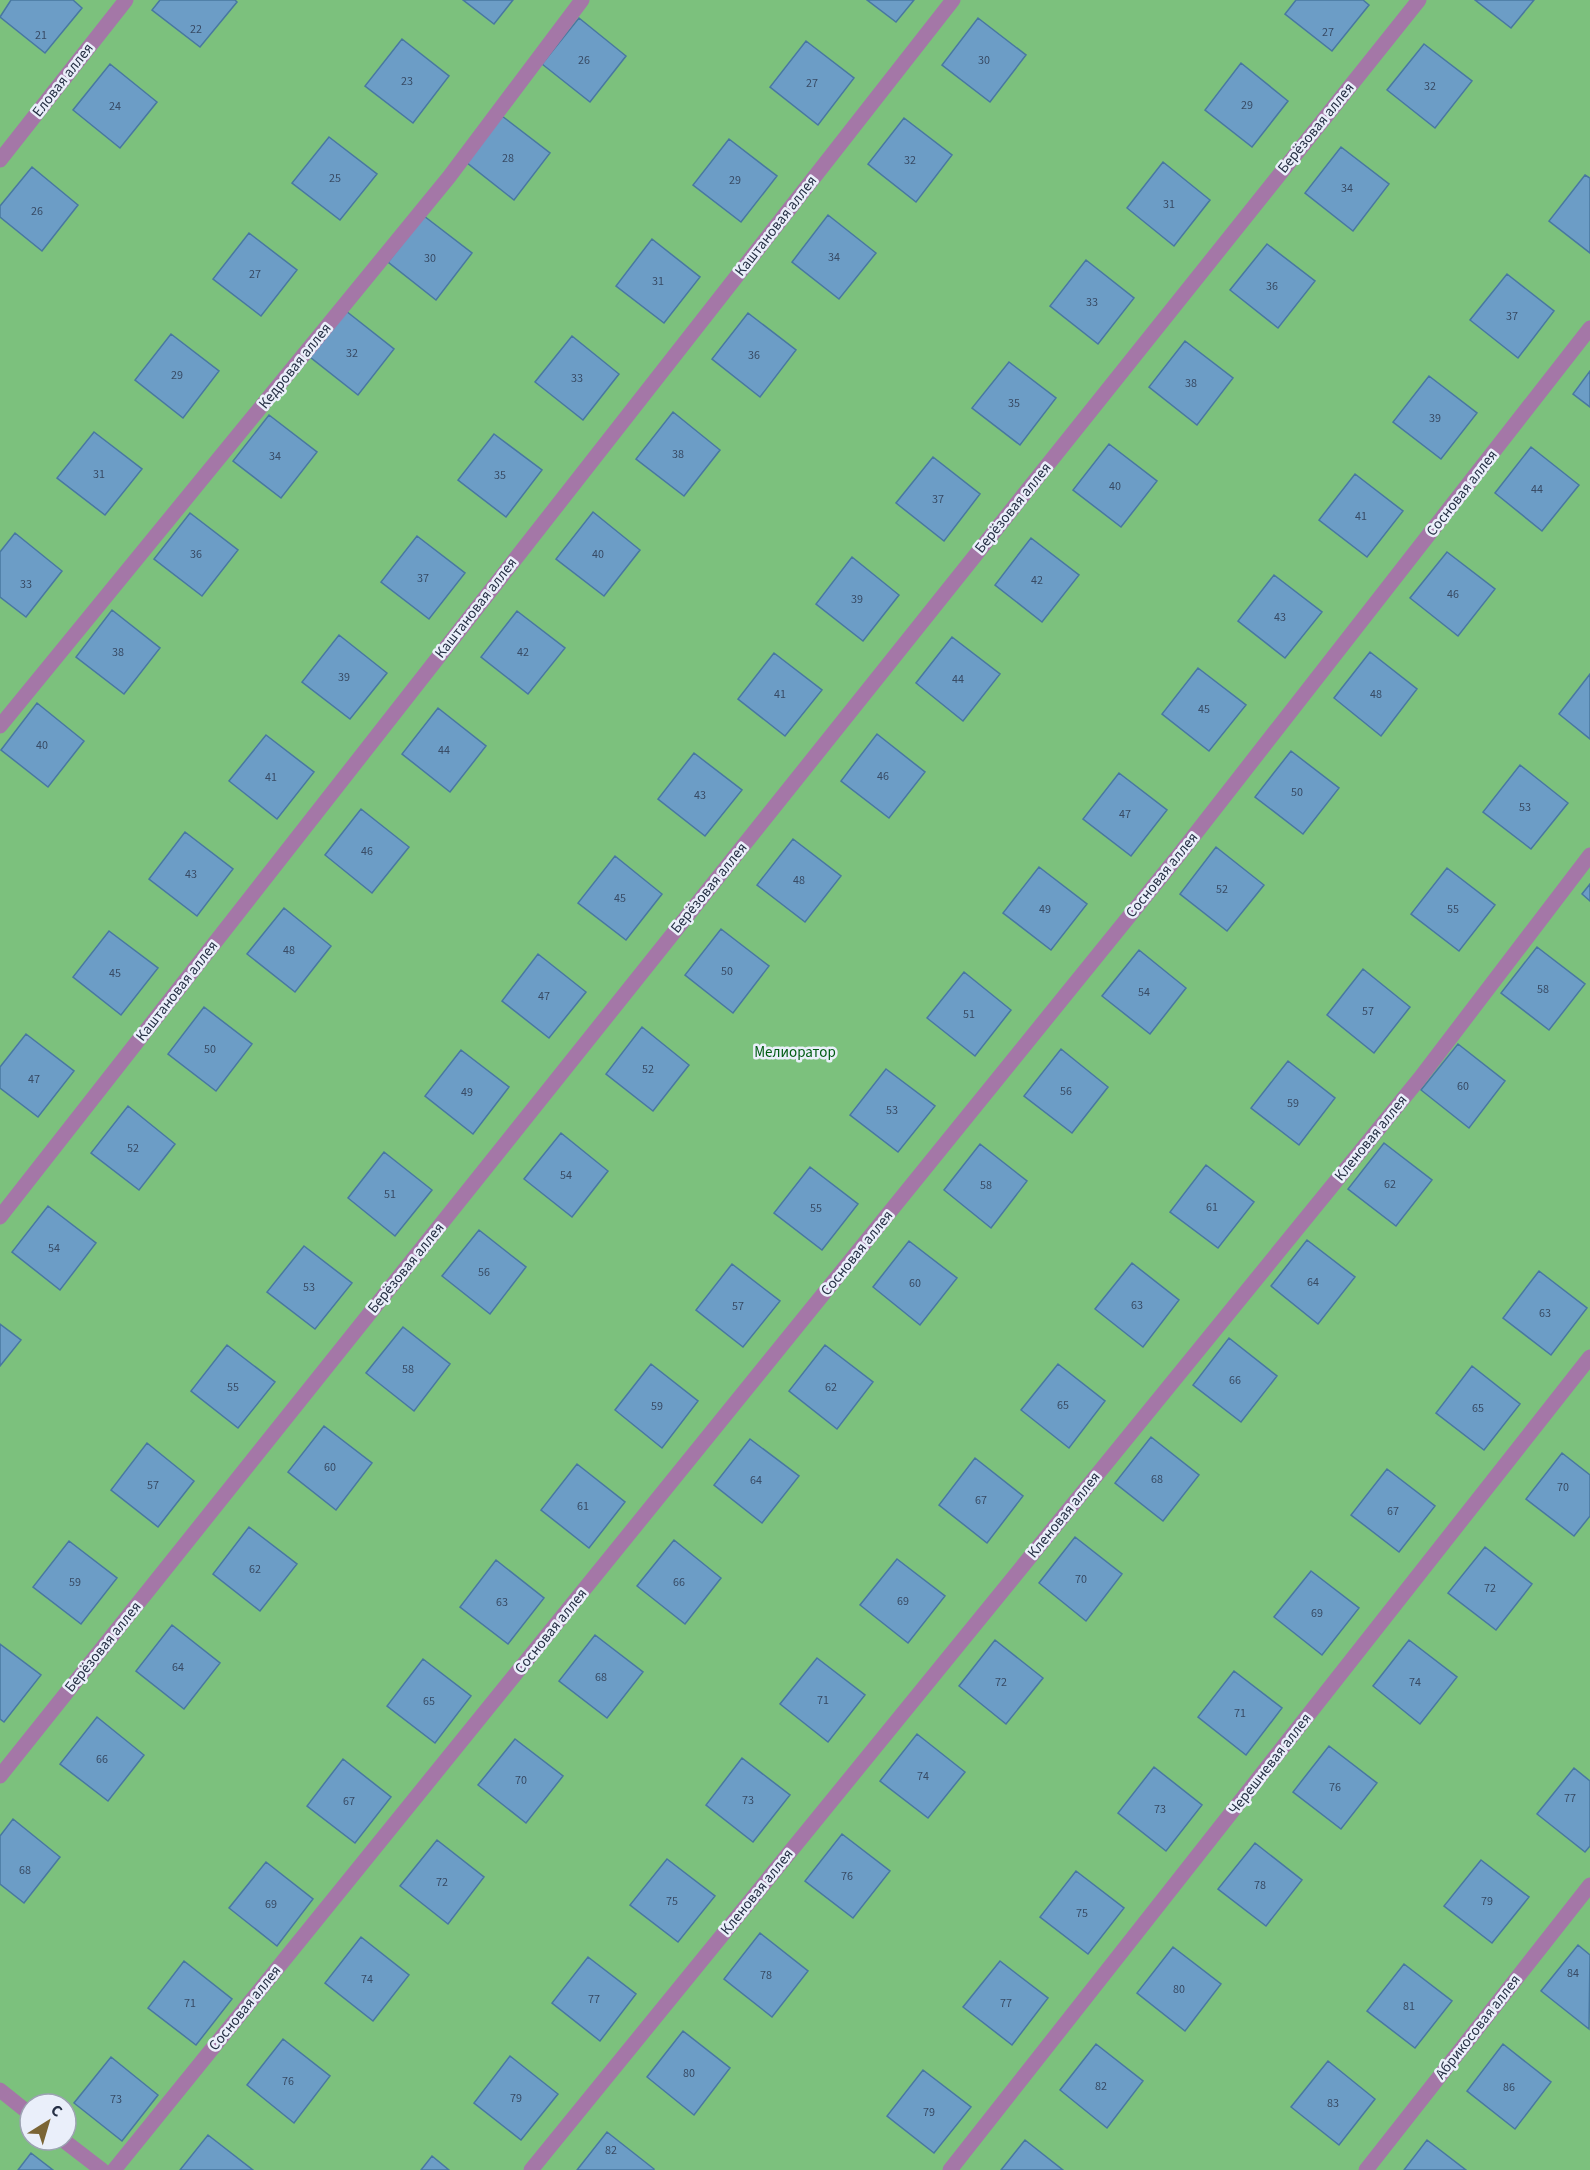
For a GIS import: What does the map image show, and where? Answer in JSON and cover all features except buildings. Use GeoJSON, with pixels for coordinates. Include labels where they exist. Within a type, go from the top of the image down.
{"type":"FeatureCollection","features":[{"type":"Feature","properties":{"kind":"street","name":"Еловая аллея"},"geometry":{"type":"LineString","coordinates":[[0,160],[126,0]]}},
{"type":"Feature","properties":{"kind":"street","name":"Кедровая аллея"},"geometry":{"type":"LineString","coordinates":[[0,726],[448,177],[582,0]]}},
{"type":"Feature","properties":{"kind":"street","name":"Каштановая аллея"},"geometry":{"type":"LineString","coordinates":[[0,1217],[953,0]]}},
{"type":"Feature","properties":{"kind":"street","name":"Берёзовая аллея"},"geometry":{"type":"LineString","coordinates":[[0,1776],[1419,0]]}},
{"type":"Feature","properties":{"kind":"street","name":"Сосновая аллея"},"geometry":{"type":"LineString","coordinates":[[114,2170],[1178,856],[1590,328]]}},
{"type":"Feature","properties":{"kind":"street","name":"Кленовая аллея"},"geometry":{"type":"LineString","coordinates":[[531,2170],[1420,1078],[1590,855]]}},
{"type":"Feature","properties":{"kind":"street","name":"Черешневая аллея"},"geometry":{"type":"LineString","coordinates":[[950,2170],[1590,1358]]}},
{"type":"Feature","properties":{"kind":"street","name":"Абрикосовая аллея"},"geometry":{"type":"LineString","coordinates":[[1366,2170],[1590,1885]]}},
{"type":"Feature","properties":{"kind":"street"},"geometry":{"type":"LineString","coordinates":[[0,2090],[18,2104]]}},
{"type":"Feature","properties":{"kind":"street"},"geometry":{"type":"LineString","coordinates":[[78,2152],[102,2170]]}},
{"type":"Feature","properties":{"kind":"green space","name":"Мелиоратор"},"geometry":{"type":"Polygon","coordinates":[[[0,0],[1590,0],[1590,2170],[0,2170],[0,0]]]}}]}
